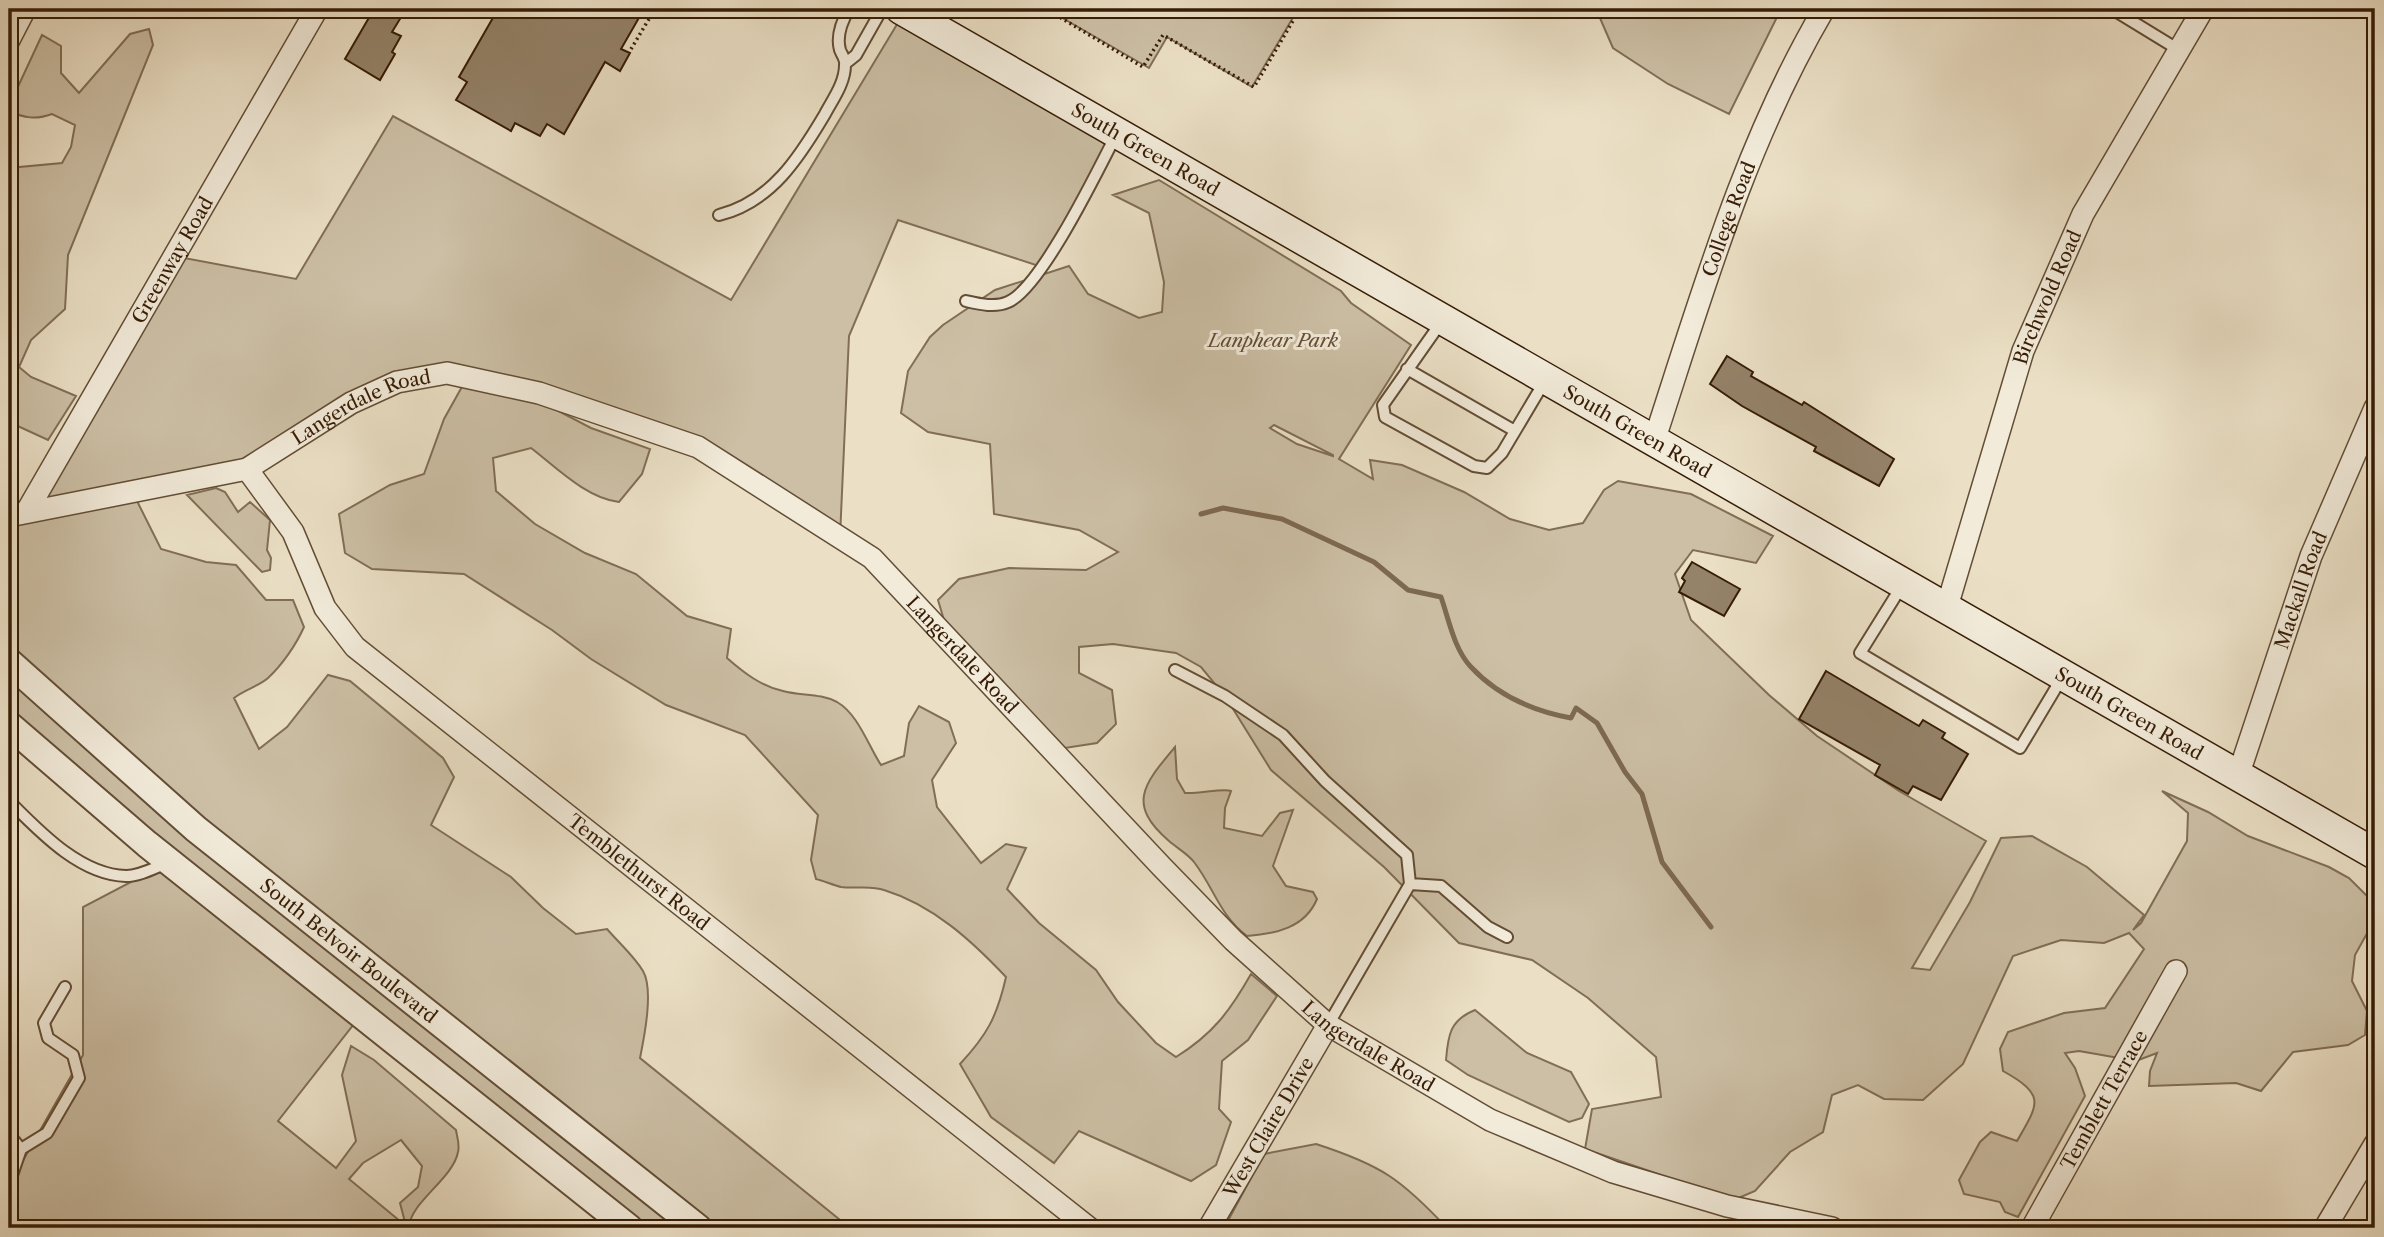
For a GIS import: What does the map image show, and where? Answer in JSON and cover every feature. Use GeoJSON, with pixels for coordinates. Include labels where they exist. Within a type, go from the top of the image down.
{"type":"FeatureCollection","features":[{"type":"Feature","properties":{"kind":"main road","name":"South Green Road"},"geometry":{"type":"LineString","coordinates":[[901,9],[2375,854]]}},
{"type":"Feature","properties":{"kind":"street"},"geometry":{"type":"LineString","coordinates":[[10,34],[25,9]]}},
{"type":"Feature","properties":{"kind":"street","name":"Greenway Road"},"geometry":{"type":"LineString","coordinates":[[18,514],[317,9]]}},
{"type":"Feature","properties":{"kind":"street","name":"College Road"},"geometry":{"type":"LineString","coordinates":[[1655,439],[1726,218],[1766,120],[1824,9]]}},
{"type":"Feature","properties":{"kind":"street","name":"Birchwold Road"},"geometry":{"type":"LineString","coordinates":[[1946,610],[2023,351],[2083,214],[2203,9]]}},
{"type":"Feature","properties":{"kind":"street","name":"Langerdale Road"},"geometry":{"type":"LineString","coordinates":[[18,514],[247,469],[351,403],[397,382],[447,373],[539,393],[698,446],[872,558],[1179,885],[1233,940],[1328,1025],[1490,1121],[1613,1172],[1727,1206],[1832,1228]]}},
{"type":"Feature","properties":{"kind":"street","name":"Mackall Road"},"geometry":{"type":"LineString","coordinates":[[2238,776],[2311,556],[2375,408]]}},
{"type":"Feature","properties":{"kind":"street","name":"Temblethurst Road"},"geometry":{"type":"LineString","coordinates":[[247,469],[293,532],[325,608],[355,647],[1089,1228]]}},
{"type":"Feature","properties":{"kind":"street","name":"South Belvoir Boulevard"},"geometry":{"type":"LineString","coordinates":[[9,662],[196,829],[698,1228]]}},
{"type":"Feature","properties":{"kind":"street"},"geometry":{"type":"LineString","coordinates":[[9,725],[169,862],[629,1228]]}},
{"type":"Feature","properties":{"kind":"street","name":"Temblett Terrace"},"geometry":{"type":"LineString","coordinates":[[2032,1228],[2176,971]]}},
{"type":"Feature","properties":{"kind":"street","name":"West Claire Drive"},"geometry":{"type":"LineString","coordinates":[[1209,1228],[1328,1025]]}},
{"type":"Feature","properties":{"kind":"street"},"geometry":{"type":"LineString","coordinates":[[2325,1228],[2375,1144]]}},
{"type":"Feature","properties":{"kind":"lane"},"geometry":{"type":"LineString","coordinates":[[846,63],[839,48],[839,34],[849,9]]}},
{"type":"Feature","properties":{"kind":"lane"},"geometry":{"type":"LineString","coordinates":[[719,215],[741,209],[768,190],[798,161],[840,88],[846,63],[856,55],[882,9]]}},
{"type":"Feature","properties":{"kind":"lane"},"geometry":{"type":"LineString","coordinates":[[2112,9],[2179,50]]}},
{"type":"Feature","properties":{"kind":"lane"},"geometry":{"type":"LineString","coordinates":[[966,301],[985,305],[1009,302],[1036,277],[1118,132]]}},
{"type":"Feature","properties":{"kind":"lane"},"geometry":{"type":"LineString","coordinates":[[1444,318],[1383,405],[1385,417],[1400,427],[1474,466],[1487,468],[1502,453],[1547,377]]}},
{"type":"Feature","properties":{"kind":"lane"},"geometry":{"type":"LineString","coordinates":[[1407,369],[1515,431]]}},
{"type":"Feature","properties":{"kind":"lane"},"geometry":{"type":"LineString","coordinates":[[1903,584],[1860,653],[2020,748],[2063,676]]}},
{"type":"Feature","properties":{"kind":"lane"},"geometry":{"type":"LineString","coordinates":[[1175,670],[1225,696],[1283,735],[1325,781],[1407,855],[1410,884],[1328,1025]]}},
{"type":"Feature","properties":{"kind":"lane"},"geometry":{"type":"LineString","coordinates":[[9,800],[61,848],[105,873],[128,876],[169,862]]}},
{"type":"Feature","properties":{"kind":"lane"},"geometry":{"type":"LineString","coordinates":[[1410,884],[1441,886],[1488,927],[1507,937]]}},
{"type":"Feature","properties":{"kind":"lane"},"geometry":{"type":"LineString","coordinates":[[9,1184],[20,1149],[47,1133],[79,1078],[73,1055],[48,1038],[44,1023],[65,987]]}},
{"type":"Feature","properties":{"kind":"lane"},"geometry":{"type":"LineString","coordinates":[[9,1134],[20,1149]]}},
{"type":"Feature","properties":{"kind":"path"},"geometry":{"type":"LineString","coordinates":[[631,50],[654,9]]}},
{"type":"Feature","properties":{"kind":"path"},"geometry":{"type":"LineString","coordinates":[[1046,9],[1143,67],[1163,35],[1254,87],[1300,9]]}},
{"type":"Feature","properties":{"kind":"green space"},"geometry":{"type":"Polygon","coordinates":[[[1047,9],[1298,9],[1252,87],[1167,37],[1149,68],[1047,9]]]}},
{"type":"Feature","properties":{"kind":"green space"},"geometry":{"type":"Polygon","coordinates":[[[1596,9],[1781,9],[1729,114],[1668,84],[1613,48],[1596,9]]]}},
{"type":"Feature","properties":{"kind":"green space"},"geometry":{"type":"Polygon","coordinates":[[[905,11],[1118,132],[1042,267],[898,220],[849,336],[840,537],[698,447],[447,373],[397,382],[247,469],[133,493],[161,549],[206,562],[236,565],[266,600],[293,600],[304,627],[297,641],[268,678],[234,698],[259,749],[287,727],[328,675],[350,681],[443,758],[454,777],[431,825],[511,877],[543,908],[576,934],[607,929],[635,960],[643,971],[648,990],[640,1058],[850,1228],[698,1228],[9,662],[9,516],[27,511],[174,256],[296,279],[393,116],[731,300],[905,11]]]}},
{"type":"Feature","properties":{"kind":"green space"},"geometry":{"type":"Polygon","coordinates":[[[149,29],[153,45],[68,255],[65,309],[31,340],[19,367],[31,377],[76,396],[48,440],[9,422],[9,168],[62,163],[71,147],[75,125],[52,114],[35,118],[20,115],[9,111],[9,106],[42,35],[61,46],[61,73],[79,93],[130,34],[149,29]]]}},
{"type":"Feature","properties":{"kind":"green space","name":"Lanphear Park"},"geometry":{"type":"Polygon","coordinates":[[[1159,180],[1341,291],[1351,303],[1411,345],[1339,459],[1373,479],[1370,460],[1402,465],[1464,492],[1510,519],[1549,530],[1583,523],[1604,490],[1618,481],[1691,494],[1773,536],[1756,563],[1693,550],[1675,574],[1691,620],[1769,695],[1817,736],[1899,791],[1986,841],[1912,968],[1930,970],[1970,902],[2001,838],[2032,836],[2087,867],[2144,915],[2133,930],[2141,923],[2187,841],[2188,813],[2162,791],[2208,812],[2248,836],[2329,867],[2349,878],[2375,904],[2375,919],[2355,955],[2352,981],[2367,1011],[2365,1035],[2348,1045],[2293,1052],[2261,1091],[2236,1083],[2149,1086],[2150,1071],[2157,1053],[2136,1061],[2079,1051],[2065,1053],[2075,1068],[2085,1096],[2018,1217],[2005,1212],[2000,1202],[1964,1194],[1959,1180],[1980,1142],[1991,1132],[2017,1141],[2034,1108],[2032,1094],[2017,1079],[2003,1071],[2000,1049],[2008,1032],[2064,1013],[2105,1008],[2144,949],[2129,933],[2104,943],[2061,940],[2013,956],[1963,1064],[1923,1100],[1884,1099],[1858,1085],[1832,1095],[1823,1132],[1790,1152],[1755,1191],[1734,1200],[1585,1149],[1592,1109],[1661,1097],[1656,1057],[1588,998],[1532,960],[1459,943],[1384,867],[1271,770],[1225,696],[1201,667],[1176,653],[1113,644],[1079,647],[1079,673],[1112,690],[1116,724],[1097,743],[1065,748],[944,620],[938,600],[959,579],[1009,568],[1086,570],[1118,552],[1079,530],[994,514],[990,444],[928,432],[901,413],[908,371],[930,337],[943,325],[995,290],[1069,266],[1088,294],[1139,318],[1162,312],[1164,282],[1149,213],[1113,195],[1159,180]],[[1274,425],[1270,428],[1297,444],[1333,455],[1274,425]]]}},
{"type":"Feature","properties":{"kind":"green space"},"geometry":{"type":"Polygon","coordinates":[[[463,385],[549,406],[591,428],[650,449],[642,474],[619,502],[595,495],[583,488],[531,448],[493,458],[496,491],[535,524],[585,553],[636,574],[687,616],[731,629],[727,658],[746,674],[775,689],[824,697],[837,702],[857,722],[881,765],[904,756],[909,723],[919,706],[949,722],[956,743],[932,780],[937,807],[981,863],[1006,844],[1026,848],[1007,889],[1039,923],[1096,970],[1118,1002],[1156,1043],[1176,1057],[1189,1048],[1220,1021],[1251,974],[1277,996],[1248,1040],[1222,1061],[1219,1109],[1231,1122],[1216,1165],[1191,1181],[1079,1131],[1054,1163],[991,1117],[960,1064],[990,1025],[1006,977],[951,926],[919,905],[879,889],[841,887],[816,879],[811,860],[818,815],[745,735],[666,705],[591,659],[552,630],[464,574],[372,569],[345,553],[339,514],[390,485],[424,474],[444,419],[463,385]]]}},
{"type":"Feature","properties":{"kind":"green space"},"geometry":{"type":"Polygon","coordinates":[[[216,488],[225,492],[238,512],[250,502],[270,520],[267,550],[271,558],[270,570],[262,572],[187,495],[216,488]]]}},
{"type":"Feature","properties":{"kind":"green space"},"geometry":{"type":"Polygon","coordinates":[[[9,675],[687,1228],[650,1228],[147,834],[9,708],[9,675]]]}},
{"type":"Feature","properties":{"kind":"green space"},"geometry":{"type":"Polygon","coordinates":[[[1175,747],[1177,779],[1185,793],[1231,791],[1225,808],[1224,828],[1262,836],[1280,813],[1293,810],[1273,866],[1286,886],[1313,892],[1317,899],[1312,909],[1297,923],[1278,931],[1247,936],[1230,920],[1194,862],[1169,841],[1147,816],[1144,794],[1148,783],[1175,747]]]}},
{"type":"Feature","properties":{"kind":"green space"},"geometry":{"type":"Polygon","coordinates":[[[169,862],[361,1015],[278,1121],[336,1168],[356,1141],[342,1075],[351,1046],[374,1060],[456,1130],[459,1147],[454,1162],[416,1209],[409,1228],[9,1228],[9,1185],[83,1055],[83,907],[169,862]],[[401,1140],[363,1163],[349,1179],[406,1226],[400,1203],[418,1187],[422,1166],[401,1140]]]}},
{"type":"Feature","properties":{"kind":"green space"},"geometry":{"type":"Polygon","coordinates":[[[1475,1010],[1527,1053],[1571,1072],[1589,1104],[1582,1118],[1569,1122],[1468,1075],[1446,1060],[1452,1029],[1460,1019],[1475,1010]]]}},
{"type":"Feature","properties":{"kind":"green space"},"geometry":{"type":"Polygon","coordinates":[[[1316,1144],[1357,1159],[1389,1176],[1416,1197],[1447,1228],[1224,1228],[1264,1154],[1316,1144]]]}},
{"type":"Feature","properties":{"kind":"building"},"geometry":{"type":"Polygon","coordinates":[[[374,9],[406,9],[392,32],[401,36],[392,52],[395,54],[380,80],[345,59],[374,9]]]}},
{"type":"Feature","properties":{"kind":"building"},"geometry":{"type":"Polygon","coordinates":[[[498,9],[644,9],[621,49],[630,53],[620,71],[605,62],[564,134],[547,124],[540,136],[515,123],[511,131],[456,100],[467,82],[459,77],[498,9]]]}},
{"type":"Feature","properties":{"kind":"building"},"geometry":{"type":"Polygon","coordinates":[[[1727,356],[1753,372],[1751,376],[1802,405],[1804,402],[1894,459],[1879,486],[1814,451],[1816,447],[1742,406],[1710,384],[1727,356]]]}},
{"type":"Feature","properties":{"kind":"building"},"geometry":{"type":"Polygon","coordinates":[[[1692,562],[1740,589],[1724,616],[1679,592],[1685,581],[1682,578],[1692,562]]]}},
{"type":"Feature","properties":{"kind":"building"},"geometry":{"type":"Polygon","coordinates":[[[1826,671],[1919,726],[1923,720],[1945,733],[1942,738],[1968,754],[1941,800],[1913,786],[1908,794],[1875,775],[1880,765],[1799,719],[1826,671]]]}},
{"type":"Feature","properties":{"kind":"waterway"},"geometry":{"type":"LineString","coordinates":[[1201,514],[1223,508],[1282,519],[1374,562],[1408,590],[1441,597],[1460,652],[1481,677],[1517,701],[1571,718],[1576,708],[1597,723],[1625,772],[1642,794],[1662,862],[1711,927]]}}]}
